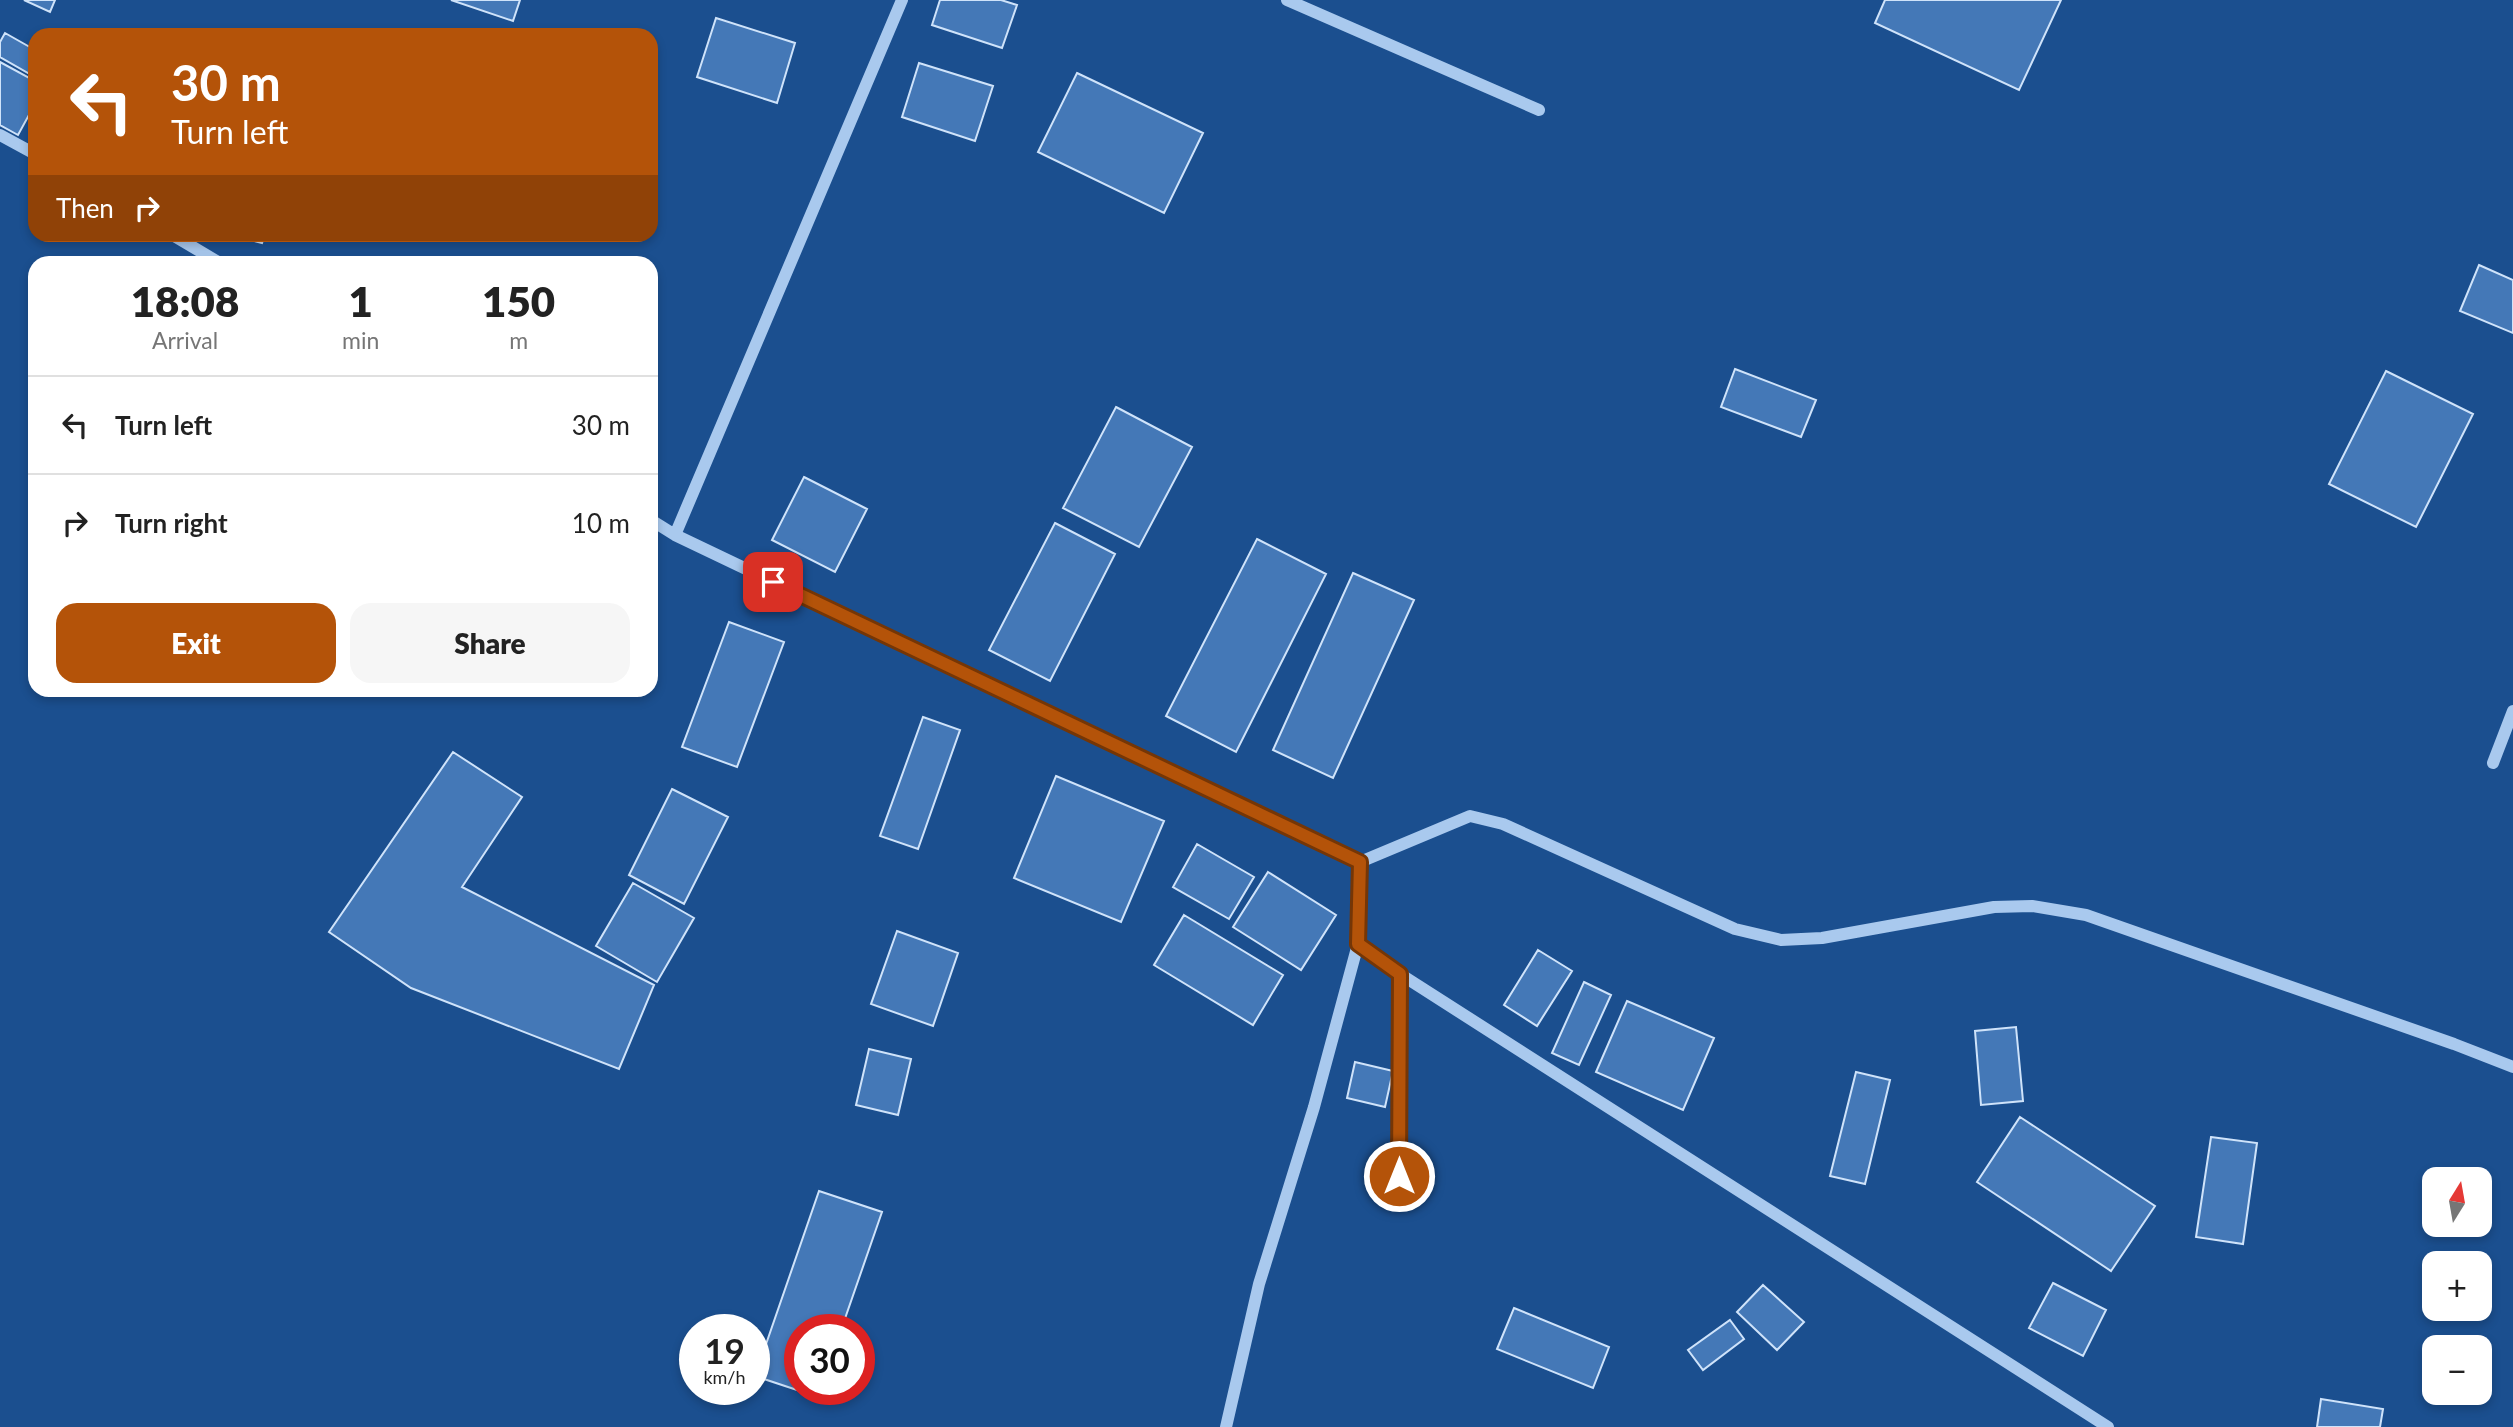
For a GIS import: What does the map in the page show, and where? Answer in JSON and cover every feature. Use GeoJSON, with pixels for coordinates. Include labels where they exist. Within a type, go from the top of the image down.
{"type":"FeatureCollection","features":[{"type":"Feature","properties":{"kind":"street"},"geometry":{"type":"LineString","coordinates":[[676,535],[902,0]]}},
{"type":"Feature","properties":{"kind":"street"},"geometry":{"type":"LineString","coordinates":[[1287,0],[1539,110]]}},
{"type":"Feature","properties":{"kind":"street"},"geometry":{"type":"LineString","coordinates":[[0,135],[28,150]]}},
{"type":"Feature","properties":{"kind":"street"},"geometry":{"type":"LineString","coordinates":[[184,242],[208,256]]}},
{"type":"Feature","properties":{"kind":"street"},"geometry":{"type":"LineString","coordinates":[[658,524],[1360,862],[1470,816],[1503,824],[1735,929],[1781,940],[1822,938],[1994,907],[2032,906],[2086,915],[2513,1067]]}},
{"type":"Feature","properties":{"kind":"street"},"geometry":{"type":"LineString","coordinates":[[2493,763],[2513,711]]}},
{"type":"Feature","properties":{"kind":"street"},"geometry":{"type":"LineString","coordinates":[[1226,1427],[1259,1284],[1314,1107],[1358,944],[1360,862]]}},
{"type":"Feature","properties":{"kind":"street"},"geometry":{"type":"LineString","coordinates":[[1358,944],[1400,974],[2108,1427]]}},
{"type":"Feature","properties":{"kind":"street"},"geometry":{"type":"LineString","coordinates":[[1398,1201],[1400,974]]}},
{"type":"Feature","properties":{"kind":"building"},"geometry":{"type":"Polygon","coordinates":[[[24,0],[55,0],[50,12],[24,0]]]}},
{"type":"Feature","properties":{"kind":"building"},"geometry":{"type":"Polygon","coordinates":[[[451,0],[520,0],[513,21],[451,0]]]}},
{"type":"Feature","properties":{"kind":"building"},"geometry":{"type":"Polygon","coordinates":[[[940,0],[1001,0],[1017,5],[1002,48],[932,25],[940,0]]]}},
{"type":"Feature","properties":{"kind":"building"},"geometry":{"type":"Polygon","coordinates":[[[1885,0],[2061,0],[2019,90],[1875,23],[1885,0]]]}},
{"type":"Feature","properties":{"kind":"building"},"geometry":{"type":"Polygon","coordinates":[[[716,18],[795,43],[777,103],[697,77],[716,18]]]}},
{"type":"Feature","properties":{"kind":"building"},"geometry":{"type":"Polygon","coordinates":[[[5,33],[28,46],[28,73],[0,57],[0,42],[5,33]]]}},
{"type":"Feature","properties":{"kind":"building"},"geometry":{"type":"Polygon","coordinates":[[[0,62],[28,77],[28,117],[18,135],[0,125],[0,62]]]}},
{"type":"Feature","properties":{"kind":"building"},"geometry":{"type":"Polygon","coordinates":[[[919,63],[993,86],[975,141],[902,117],[919,63]]]}},
{"type":"Feature","properties":{"kind":"building"},"geometry":{"type":"Polygon","coordinates":[[[1077,73],[1203,133],[1164,213],[1038,152],[1077,73]]]}},
{"type":"Feature","properties":{"kind":"building"},"geometry":{"type":"Polygon","coordinates":[[[2479,265],[2513,280],[2513,333],[2460,311],[2479,265]]]}},
{"type":"Feature","properties":{"kind":"building"},"geometry":{"type":"Polygon","coordinates":[[[1735,369],[1816,400],[1801,437],[1721,407],[1735,369]]]}},
{"type":"Feature","properties":{"kind":"building"},"geometry":{"type":"Polygon","coordinates":[[[2386,371],[2473,414],[2416,527],[2329,484],[2386,371]]]}},
{"type":"Feature","properties":{"kind":"building"},"geometry":{"type":"Polygon","coordinates":[[[1116,407],[1192,447],[1139,547],[1063,508],[1116,407]]]}},
{"type":"Feature","properties":{"kind":"building"},"geometry":{"type":"Polygon","coordinates":[[[804,477],[867,509],[835,572],[772,540],[804,477]]]}},
{"type":"Feature","properties":{"kind":"building"},"geometry":{"type":"Polygon","coordinates":[[[1055,523],[1115,554],[1050,681],[989,650],[1055,523]]]}},
{"type":"Feature","properties":{"kind":"building"},"geometry":{"type":"Polygon","coordinates":[[[1257,539],[1326,574],[1236,752],[1166,716],[1257,539]]]}},
{"type":"Feature","properties":{"kind":"building"},"geometry":{"type":"Polygon","coordinates":[[[1353,573],[1414,600],[1333,778],[1273,750],[1353,573]]]}},
{"type":"Feature","properties":{"kind":"building"},"geometry":{"type":"Polygon","coordinates":[[[729,622],[784,642],[737,767],[682,747],[729,622]]]}},
{"type":"Feature","properties":{"kind":"building"},"geometry":{"type":"Polygon","coordinates":[[[923,717],[960,730],[918,849],[880,836],[923,717]]]}},
{"type":"Feature","properties":{"kind":"building"},"geometry":{"type":"Polygon","coordinates":[[[453,752],[522,797],[462,887],[654,985],[619,1069],[411,988],[329,932],[453,752]]]}},
{"type":"Feature","properties":{"kind":"building"},"geometry":{"type":"Polygon","coordinates":[[[1056,776],[1164,821],[1121,922],[1014,878],[1056,776]]]}},
{"type":"Feature","properties":{"kind":"building"},"geometry":{"type":"Polygon","coordinates":[[[672,789],[728,817],[684,904],[629,875],[672,789]]]}},
{"type":"Feature","properties":{"kind":"building"},"geometry":{"type":"Polygon","coordinates":[[[1197,844],[1254,877],[1229,919],[1173,887],[1197,844]]]}},
{"type":"Feature","properties":{"kind":"building"},"geometry":{"type":"Polygon","coordinates":[[[1268,872],[1336,915],[1301,970],[1233,927],[1268,872]]]}},
{"type":"Feature","properties":{"kind":"building"},"geometry":{"type":"Polygon","coordinates":[[[633,883],[694,918],[657,982],[596,946],[633,883]]]}},
{"type":"Feature","properties":{"kind":"building"},"geometry":{"type":"Polygon","coordinates":[[[1184,915],[1283,975],[1253,1025],[1154,965],[1184,915]]]}},
{"type":"Feature","properties":{"kind":"building"},"geometry":{"type":"Polygon","coordinates":[[[897,931],[958,953],[933,1026],[871,1004],[897,931]]]}},
{"type":"Feature","properties":{"kind":"building"},"geometry":{"type":"Polygon","coordinates":[[[1538,950],[1572,971],[1537,1026],[1504,1005],[1538,950]]]}},
{"type":"Feature","properties":{"kind":"building"},"geometry":{"type":"Polygon","coordinates":[[[1584,982],[1611,995],[1579,1065],[1552,1053],[1584,982]]]}},
{"type":"Feature","properties":{"kind":"building"},"geometry":{"type":"Polygon","coordinates":[[[1627,1001],[1714,1038],[1683,1110],[1596,1072],[1627,1001]]]}},
{"type":"Feature","properties":{"kind":"building"},"geometry":{"type":"Polygon","coordinates":[[[2016,1027],[2023,1101],[1981,1105],[1975,1031],[2016,1027]]]}},
{"type":"Feature","properties":{"kind":"building"},"geometry":{"type":"Polygon","coordinates":[[[869,1049],[911,1059],[898,1115],[856,1105],[869,1049]]]}},
{"type":"Feature","properties":{"kind":"building"},"geometry":{"type":"Polygon","coordinates":[[[1355,1062],[1393,1071],[1385,1107],[1347,1098],[1355,1062]]]}},
{"type":"Feature","properties":{"kind":"building"},"geometry":{"type":"Polygon","coordinates":[[[1856,1072],[1890,1080],[1865,1184],[1830,1176],[1856,1072]]]}},
{"type":"Feature","properties":{"kind":"building"},"geometry":{"type":"Polygon","coordinates":[[[2020,1117],[2155,1206],[2111,1271],[1977,1182],[2020,1117]]]}},
{"type":"Feature","properties":{"kind":"building"},"geometry":{"type":"Polygon","coordinates":[[[2211,1137],[2257,1143],[2243,1244],[2196,1237],[2211,1137]]]}},
{"type":"Feature","properties":{"kind":"building"},"geometry":{"type":"Polygon","coordinates":[[[819,1191],[882,1212],[847,1314],[784,1314],[784,1386],[770,1381],[770,1333],[819,1191]]]}},
{"type":"Feature","properties":{"kind":"building"},"geometry":{"type":"Polygon","coordinates":[[[2053,1283],[2106,1310],[2083,1356],[2029,1328],[2053,1283]]]}},
{"type":"Feature","properties":{"kind":"building"},"geometry":{"type":"Polygon","coordinates":[[[1763,1285],[1804,1322],[1777,1350],[1737,1312],[1763,1285]]]}},
{"type":"Feature","properties":{"kind":"building"},"geometry":{"type":"Polygon","coordinates":[[[1514,1308],[1609,1347],[1593,1388],[1497,1349],[1514,1308]]]}},
{"type":"Feature","properties":{"kind":"building"},"geometry":{"type":"Polygon","coordinates":[[[1730,1320],[1744,1339],[1703,1370],[1688,1350],[1730,1320]]]}},
{"type":"Feature","properties":{"kind":"building"},"geometry":{"type":"Polygon","coordinates":[[[2321,1399],[2383,1409],[2380,1427],[2317,1427],[2321,1399]]]}},
{"type":"Feature","properties":{"kind":"route"},"geometry":{"type":"LineString","coordinates":[[773,582],[1360,862],[1358,944],[1400,974],[1399,1176]]}}]}
